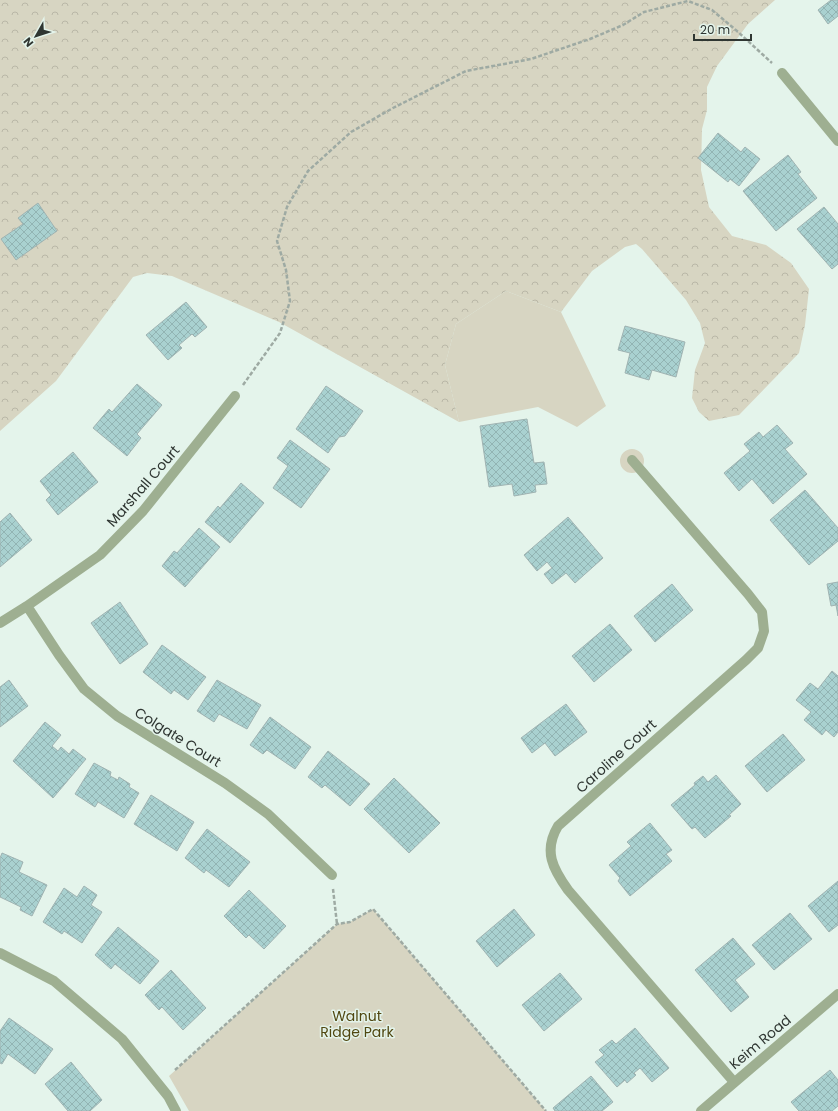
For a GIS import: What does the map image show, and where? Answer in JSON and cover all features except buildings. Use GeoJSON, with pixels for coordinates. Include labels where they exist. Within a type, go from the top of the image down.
{"type":"FeatureCollection","features":[{"type":"Feature","properties":{"kind":"street"},"geometry":{"type":"LineString","coordinates":[[782,73],[838,140]]}},
{"type":"Feature","properties":{"kind":"street","name":"Marshall Court"},"geometry":{"type":"LineString","coordinates":[[0,623],[100,555],[143,511],[236,396]]}},
{"type":"Feature","properties":{"kind":"street","name":"Caroline Court"},"geometry":{"type":"LineString","coordinates":[[632,460],[762,612],[764,631],[758,648],[746,660],[558,826],[552,841],[552,861],[555,870],[568,890],[734,1082]]}},
{"type":"Feature","properties":{"kind":"street","name":"Colgate Court"},"geometry":{"type":"LineString","coordinates":[[27,606],[59,655],[84,689],[117,716],[225,783],[268,814],[332,875]]}},
{"type":"Feature","properties":{"kind":"street"},"geometry":{"type":"LineString","coordinates":[[0,953],[54,982],[122,1039],[168,1096],[176,1111]]}},
{"type":"Feature","properties":{"kind":"street","name":"Keim Road"},"geometry":{"type":"LineString","coordinates":[[701,1111],[838,994]]}},
{"type":"Feature","properties":{"kind":"path"},"geometry":{"type":"LineString","coordinates":[[236,396],[280,333],[290,301],[286,270],[277,241],[287,207],[308,172],[351,132],[393,108],[466,71],[531,59],[583,42],[623,25],[644,12],[688,1],[712,10],[782,73]]}},
{"type":"Feature","properties":{"kind":"path"},"geometry":{"type":"LineString","coordinates":[[332,875],[337,924]]}},
{"type":"Feature","properties":{"kind":"path"},"geometry":{"type":"LineString","coordinates":[[175,1070],[337,924],[350,922],[373,909],[546,1111]]}},
{"type":"Feature","properties":{"kind":"green space"},"geometry":{"type":"Polygon","coordinates":[[[0,0],[775,0],[748,24],[717,66],[707,87],[707,110],[702,129],[701,170],[709,207],[732,236],[766,245],[791,263],[809,289],[805,325],[799,353],[739,415],[709,421],[699,412],[692,398],[695,370],[705,343],[700,323],[686,300],[636,244],[625,247],[592,271],[561,312],[506,291],[456,324],[445,365],[459,422],[279,322],[172,276],[147,273],[133,277],[56,381],[0,431],[0,0]]]}},
{"type":"Feature","properties":{"kind":"green space"},"geometry":{"type":"Polygon","coordinates":[[[506,291],[561,312],[606,406],[577,427],[538,407],[459,422],[445,365],[456,324],[506,291]]]}},
{"type":"Feature","properties":{"kind":"green space"},"geometry":{"type":"Polygon","coordinates":[[[632,449],[640,453],[644,461],[640,469],[632,473],[624,469],[620,461],[624,453],[632,449]]]}},
{"type":"Feature","properties":{"kind":"green space","name":"Walnut Ridge Park"},"geometry":{"type":"Polygon","coordinates":[[[373,909],[546,1111],[189,1111],[169,1076],[337,924],[350,922],[373,909]]]}}]}
